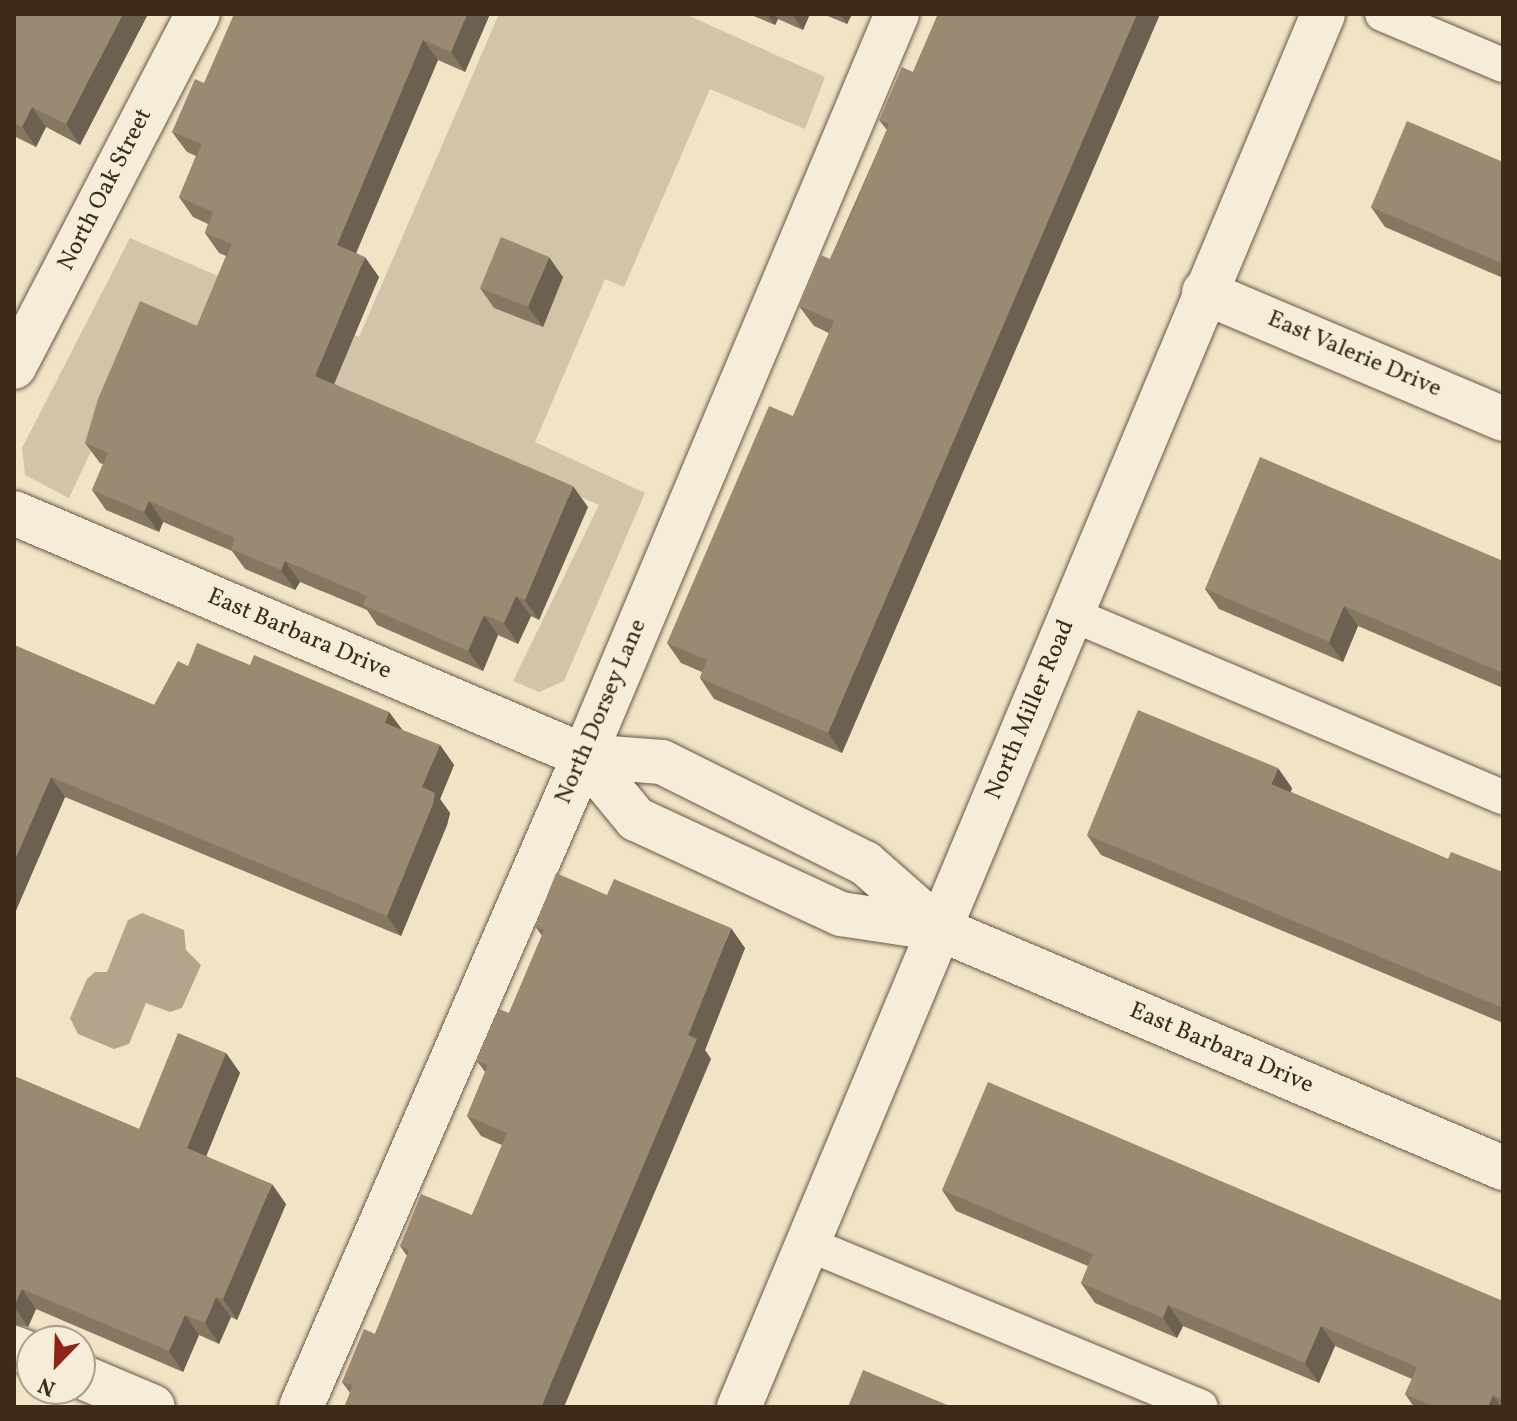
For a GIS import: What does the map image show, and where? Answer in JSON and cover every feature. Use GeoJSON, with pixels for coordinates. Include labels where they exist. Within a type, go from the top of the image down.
{"type":"FeatureCollection","features":[{"type":"Feature","properties":{"kind":"street","name":"North Oak Street"},"geometry":{"type":"LineString","coordinates":[[14,367],[198,14]]}},
{"type":"Feature","properties":{"kind":"street","name":"North Dorsey Lane"},"geometry":{"type":"LineString","coordinates":[[301,1407],[584,756],[897,14]]}},
{"type":"Feature","properties":{"kind":"street","name":"North Miller Road"},"geometry":{"type":"LineString","coordinates":[[739,1407],[1323,14]]}},
{"type":"Feature","properties":{"kind":"street","name":"East Valerie Drive"},"geometry":{"type":"LineString","coordinates":[[1204,292],[1503,419]]}},
{"type":"Feature","properties":{"kind":"street","name":"East Barbara Drive"},"geometry":{"type":"LineString","coordinates":[[14,513],[584,756],[662,762],[865,863],[940,929]]}},
{"type":"Feature","properties":{"kind":"street","name":"East Barbara Drive"},"geometry":{"type":"LineString","coordinates":[[584,756],[636,819],[841,914],[940,929],[1503,1168]]}},
{"type":"Feature","properties":{"kind":"street"},"geometry":{"type":"LineString","coordinates":[[668,833],[694,777]]}},
{"type":"Feature","properties":{"kind":"street"},"geometry":{"type":"LineString","coordinates":[[96,1383],[153,1407]]}},
{"type":"Feature","properties":{"kind":"lane"},"geometry":{"type":"LineString","coordinates":[[1382,14],[1503,65]]}},
{"type":"Feature","properties":{"kind":"lane"},"geometry":{"type":"LineString","coordinates":[[1071,614],[1503,797]]}},
{"type":"Feature","properties":{"kind":"lane"},"geometry":{"type":"LineString","coordinates":[[808,1244],[1201,1407]]}},
{"type":"Feature","properties":{"kind":"shaded area"},"geometry":{"type":"Polygon","coordinates":[[[499,14],[685,14],[825,77],[805,129],[710,89],[624,287],[605,279],[535,442],[645,493],[564,681],[539,692],[513,681],[599,505],[157,311],[69,498],[25,475],[22,448],[130,238],[359,337],[499,14]]]}},
{"type":"Feature","properties":{"kind":"shaded area"},"geometry":{"type":"Polygon","coordinates":[[[142,913],[184,930],[186,950],[201,965],[182,1008],[170,1012],[146,1003],[129,1044],[114,1049],[78,1034],[70,1018],[87,979],[95,972],[107,972],[128,920],[142,913]]]}},
{"type":"Feature","properties":{"kind":"building"},"geometry":{"type":"Polygon","coordinates":[[[14,14],[123,14],[66,124],[32,107],[22,127],[14,123],[14,14]]]}},
{"type":"Feature","properties":{"kind":"building"},"geometry":{"type":"Polygon","coordinates":[[[234,14],[467,14],[451,52],[423,40],[337,245],[365,257],[315,376],[573,486],[525,600],[516,596],[504,623],[484,615],[468,651],[363,605],[367,596],[285,561],[281,570],[231,549],[235,538],[149,501],[144,512],[92,490],[108,453],[85,443],[98,399],[140,301],[197,326],[232,244],[205,233],[213,212],[179,197],[202,144],[172,132],[195,79],[204,83],[234,14]]]}},
{"type":"Feature","properties":{"kind":"building"},"geometry":{"type":"Polygon","coordinates":[[[938,14],[1137,14],[828,733],[700,678],[707,660],[667,643],[769,406],[793,416],[834,321],[799,306],[821,255],[830,259],[854,208],[889,124],[879,120],[902,67],[913,72],[938,14]]]}},
{"type":"Feature","properties":{"kind":"building"},"geometry":{"type":"Polygon","coordinates":[[[1407,121],[1503,162],[1503,264],[1371,207],[1407,121]]]}},
{"type":"Feature","properties":{"kind":"building"},"geometry":{"type":"Polygon","coordinates":[[[501,237],[549,257],[528,307],[480,288],[501,237]]]}},
{"type":"Feature","properties":{"kind":"building"},"geometry":{"type":"Polygon","coordinates":[[[1260,457],[1503,561],[1503,673],[1344,606],[1329,642],[1205,589],[1260,457]]]}},
{"type":"Feature","properties":{"kind":"building"},"geometry":{"type":"Polygon","coordinates":[[[197,643],[250,665],[254,655],[389,712],[385,723],[440,745],[422,787],[435,793],[433,804],[387,916],[51,777],[14,862],[14,645],[154,705],[178,661],[188,666],[197,643]]]}},
{"type":"Feature","properties":{"kind":"building"},"geometry":{"type":"Polygon","coordinates":[[[1138,710],[1278,768],[1271,784],[1448,859],[1451,852],[1503,872],[1503,1008],[1087,835],[1138,710]]]}},
{"type":"Feature","properties":{"kind":"building"},"geometry":{"type":"Polygon","coordinates":[[[556,873],[607,895],[614,879],[731,928],[688,1035],[697,1039],[541,1407],[344,1407],[353,1385],[342,1382],[364,1329],[375,1334],[409,1250],[400,1246],[421,1194],[472,1215],[507,1133],[467,1116],[488,1065],[477,1061],[499,1009],[509,1013],[544,930],[535,926],[556,873]]]}},
{"type":"Feature","properties":{"kind":"building"},"geometry":{"type":"Polygon","coordinates":[[[178,1033],[226,1053],[187,1148],[272,1184],[223,1299],[216,1297],[205,1323],[185,1315],[169,1351],[22,1289],[14,1306],[14,1076],[139,1129],[178,1033]]]}},
{"type":"Feature","properties":{"kind":"building"},"geometry":{"type":"Polygon","coordinates":[[[988,1082],[1503,1301],[1503,1400],[1493,1395],[1488,1407],[1435,1407],[1405,1394],[1417,1367],[1321,1326],[1305,1363],[1168,1305],[1163,1318],[1081,1283],[1093,1254],[942,1190],[988,1082]]]}},
{"type":"Feature","properties":{"kind":"building"},"geometry":{"type":"Polygon","coordinates":[[[863,1370],[952,1407],[848,1407],[863,1370]]]}}]}
